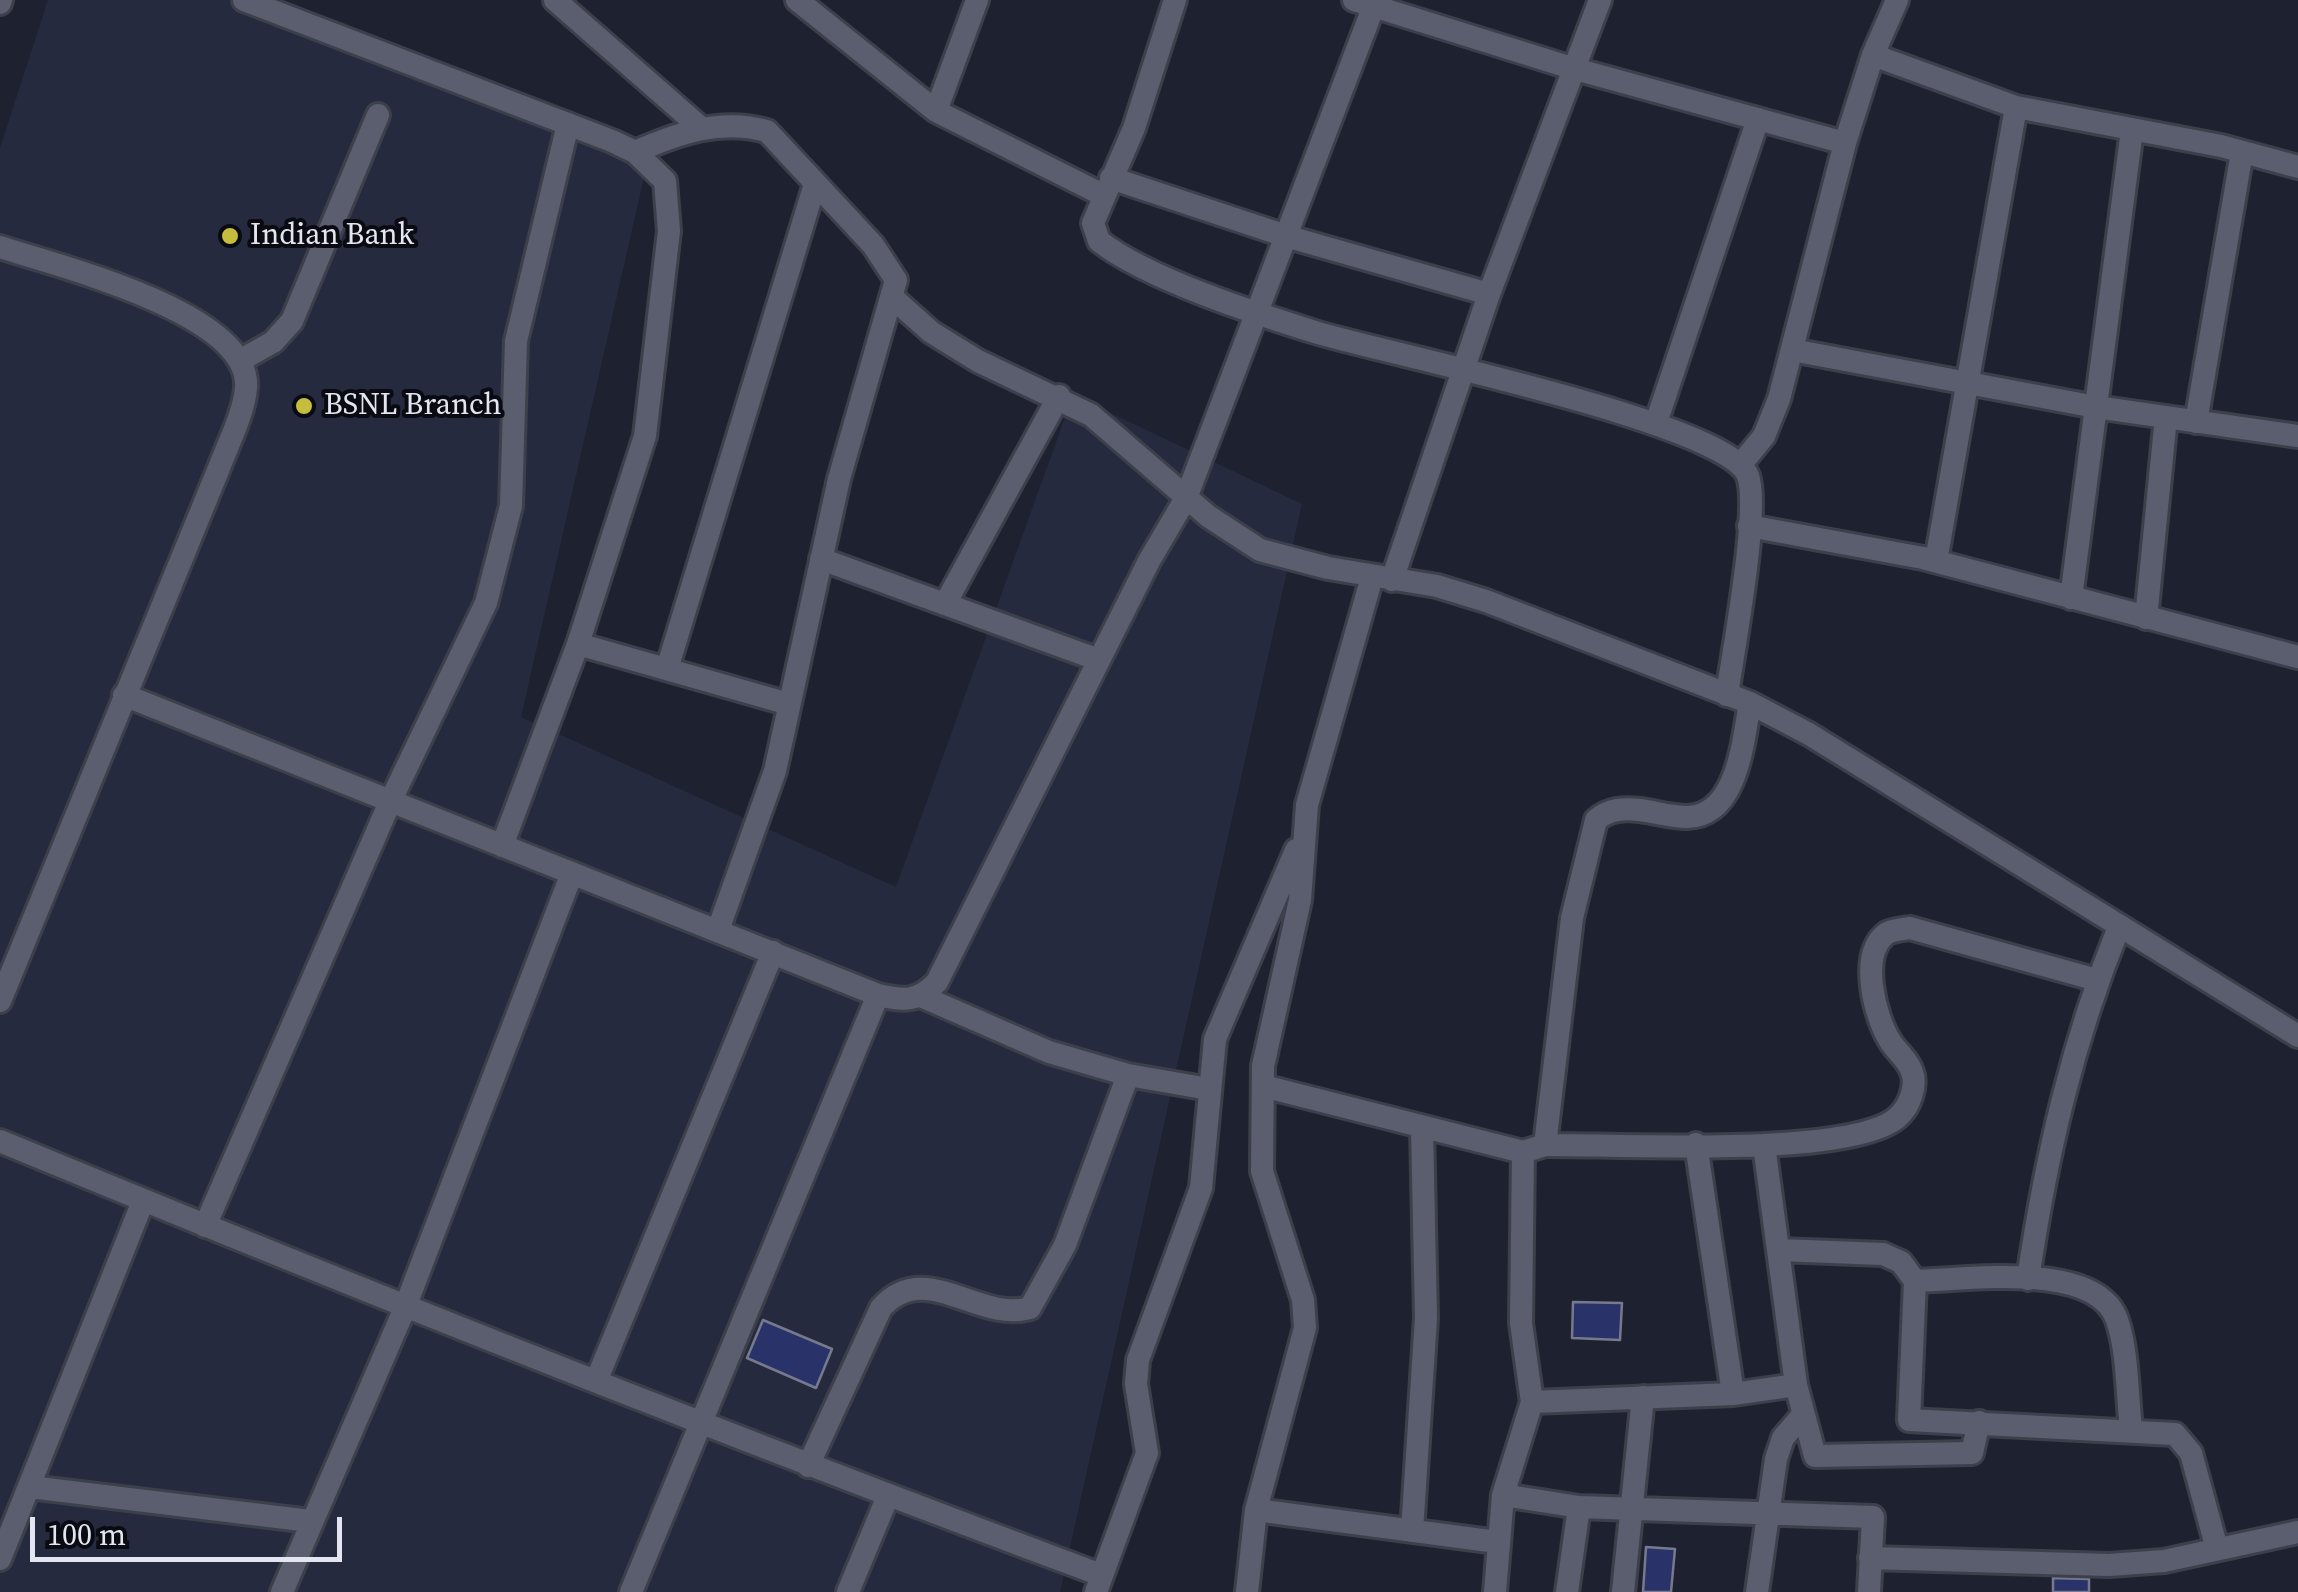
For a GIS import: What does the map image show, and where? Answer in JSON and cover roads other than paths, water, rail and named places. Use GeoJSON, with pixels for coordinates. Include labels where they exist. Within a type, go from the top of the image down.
{"type":"FeatureCollection","features":[{"type":"Feature","properties":{"kind":"street"},"geometry":{"type":"LineString","coordinates":[[244,0],[635,152],[665,182],[668,231],[649,413],[638,466],[578,644],[502,846]]}},
{"type":"Feature","properties":{"kind":"street"},"geometry":{"type":"LineString","coordinates":[[554,0],[701,128]]}},
{"type":"Feature","properties":{"kind":"street"},"geometry":{"type":"LineString","coordinates":[[797,0],[936,111],[1107,186],[1489,294]]}},
{"type":"Feature","properties":{"kind":"street"},"geometry":{"type":"LineString","coordinates":[[936,111],[977,0]]}},
{"type":"Feature","properties":{"kind":"street"},"geometry":{"type":"LineString","coordinates":[[1175,0],[1134,128],[1093,224],[1094,233],[1107,248],[1156,272],[1314,332],[1656,423],[1742,464],[1750,479],[1748,526],[1727,694]]}},
{"type":"Feature","properties":{"kind":"street"},"geometry":{"type":"LineString","coordinates":[[0,1141],[404,1310],[597,1379],[1098,1583],[1147,1454],[1136,1384],[1138,1360],[1200,1188],[1215,1039],[1302,838],[1382,578],[1600,0]]}},
{"type":"Feature","properties":{"kind":"street"},"geometry":{"type":"LineString","coordinates":[[1742,464],[1771,420],[1844,143],[1896,0]]}},
{"type":"Feature","properties":{"kind":"street"},"geometry":{"type":"LineString","coordinates":[[124,695],[878,996],[903,1001],[923,997],[938,982],[1148,560],[1186,498],[1289,237],[1368,2],[1575,70],[1844,143]]}},
{"type":"Feature","properties":{"kind":"street"},"geometry":{"type":"LineString","coordinates":[[1873,55],[2016,107],[2242,152],[2298,167]]}},
{"type":"Feature","properties":{"kind":"street"},"geometry":{"type":"LineString","coordinates":[[1936,561],[2016,107]]}},
{"type":"Feature","properties":{"kind":"street"},"geometry":{"type":"LineString","coordinates":[[241,360],[273,342],[292,321],[378,115]]}},
{"type":"Feature","properties":{"kind":"street"},"geometry":{"type":"LineString","coordinates":[[1656,423],[1758,120]]}},
{"type":"Feature","properties":{"kind":"street"},"geometry":{"type":"LineString","coordinates":[[204,1226],[390,802],[486,603],[500,560],[514,469],[516,341],[568,124]]}},
{"type":"Feature","properties":{"kind":"street"},"geometry":{"type":"LineString","coordinates":[[635,152],[701,128],[746,125],[767,131],[890,266],[896,280],[839,479],[760,819],[718,930]]}},
{"type":"Feature","properties":{"kind":"street"},"geometry":{"type":"LineString","coordinates":[[2071,598],[2132,130]]}},
{"type":"Feature","properties":{"kind":"street"},"geometry":{"type":"LineString","coordinates":[[2196,422],[2242,152]]}},
{"type":"Feature","properties":{"kind":"street"},"geometry":{"type":"LineString","coordinates":[[667,670],[815,184]]}},
{"type":"Feature","properties":{"kind":"street"},"geometry":{"type":"LineString","coordinates":[[0,247],[139,294],[190,317],[226,340],[241,360],[246,387],[223,456],[0,1001]]}},
{"type":"Feature","properties":{"kind":"street"},"geometry":{"type":"LineString","coordinates":[[893,298],[930,332],[978,361],[1059,396],[1092,415],[1186,498],[1260,550],[1436,586],[1486,601],[1750,703],[1809,734],[2298,1036]]}},
{"type":"Feature","properties":{"kind":"street"},"geometry":{"type":"LineString","coordinates":[[1792,350],[2096,407],[2298,436]]}},
{"type":"Feature","properties":{"kind":"street"},"geometry":{"type":"LineString","coordinates":[[945,604],[1059,396]]}},
{"type":"Feature","properties":{"kind":"street"},"geometry":{"type":"LineString","coordinates":[[2146,618],[2166,417]]}},
{"type":"Feature","properties":{"kind":"street"},"geometry":{"type":"LineString","coordinates":[[1748,526],[1936,561],[2298,657]]}},
{"type":"Feature","properties":{"kind":"street"},"geometry":{"type":"LineString","coordinates":[[821,559],[1099,660]]}},
{"type":"Feature","properties":{"kind":"street"},"geometry":{"type":"LineString","coordinates":[[578,644],[789,704]]}},
{"type":"Feature","properties":{"kind":"street"},"geometry":{"type":"LineString","coordinates":[[1495,1592],[1504,1494],[1532,1402],[1521,1323],[1534,1148],[1572,918],[1596,820],[1607,812],[1630,809],[1689,817],[1712,810],[1729,789],[1750,703]]}},
{"type":"Feature","properties":{"kind":"street"},"geometry":{"type":"LineString","coordinates":[[1247,1592],[1256,1510],[1305,1328],[1302,1300],[1262,1171],[1262,1086],[1267,1046],[1300,900],[1302,838]]}},
{"type":"Feature","properties":{"kind":"street"},"geometry":{"type":"LineString","coordinates":[[282,1592],[404,1310],[572,873]]}},
{"type":"Feature","properties":{"kind":"street"},"geometry":{"type":"LineString","coordinates":[[2028,1279],[2045,1163],[2074,1047],[2119,927]]}},
{"type":"Feature","properties":{"kind":"street"},"geometry":{"type":"LineString","coordinates":[[1262,1086],[1422,1128],[1534,1148],[1833,1140],[1881,1126],[1900,1115],[1913,1092],[1912,1071],[1888,1038],[1875,1004],[1873,964],[1876,948],[1888,932],[1910,928],[2097,980]]}},
{"type":"Feature","properties":{"kind":"street"},"geometry":{"type":"LineString","coordinates":[[597,1379],[774,952]]}},
{"type":"Feature","properties":{"kind":"street"},"geometry":{"type":"LineString","coordinates":[[631,1592],[878,996]]}},
{"type":"Feature","properties":{"kind":"street"},"geometry":{"type":"LineString","coordinates":[[923,997],[1048,1052],[1128,1075],[1209,1090]]}},
{"type":"Feature","properties":{"kind":"street"},"geometry":{"type":"LineString","coordinates":[[808,1466],[881,1308],[892,1295],[920,1287],[942,1290],[1000,1311],[1030,1308],[1064,1245],[1128,1075]]}},
{"type":"Feature","properties":{"kind":"street"},"geometry":{"type":"LineString","coordinates":[[1412,1530],[1426,1318],[1422,1128]]}},
{"type":"Feature","properties":{"kind":"street"},"geometry":{"type":"LineString","coordinates":[[1696,1144],[1733,1394]]}},
{"type":"Feature","properties":{"kind":"street"},"geometry":{"type":"LineString","coordinates":[[1764,1144],[1796,1385],[1815,1456],[1972,1453],[1979,1422]]}},
{"type":"Feature","properties":{"kind":"street"},"geometry":{"type":"LineString","coordinates":[[0,1559],[143,1200]]}},
{"type":"Feature","properties":{"kind":"street"},"geometry":{"type":"LineString","coordinates":[[1779,1250],[1883,1254],[1901,1262],[1915,1282],[1909,1420],[2131,1428],[2175,1434],[2191,1453],[2218,1550]]}},
{"type":"Feature","properties":{"kind":"street"},"geometry":{"type":"LineString","coordinates":[[1915,1282],[2028,1279],[2075,1284],[2108,1307],[2117,1320],[2131,1428]]}},
{"type":"Feature","properties":{"kind":"street"},"geometry":{"type":"LineString","coordinates":[[1532,1402],[1733,1394],[1796,1385]]}},
{"type":"Feature","properties":{"kind":"street"},"geometry":{"type":"LineString","coordinates":[[1623,1592],[1643,1398]]}},
{"type":"Feature","properties":{"kind":"street"},"geometry":{"type":"LineString","coordinates":[[1756,1592],[1766,1511],[1783,1438],[1802,1416]]}},
{"type":"Feature","properties":{"kind":"street"},"geometry":{"type":"LineString","coordinates":[[30,1487],[310,1521]]}},
{"type":"Feature","properties":{"kind":"street"},"geometry":{"type":"LineString","coordinates":[[1504,1494],[1578,1507],[1873,1517],[1869,1592]]}},
{"type":"Feature","properties":{"kind":"street"},"geometry":{"type":"LineString","coordinates":[[848,1592],[888,1496]]}},
{"type":"Feature","properties":{"kind":"street"},"geometry":{"type":"LineString","coordinates":[[1567,1592],[1578,1507]]}},
{"type":"Feature","properties":{"kind":"street"},"geometry":{"type":"LineString","coordinates":[[1256,1510],[1497,1542]]}},
{"type":"Feature","properties":{"kind":"street"},"geometry":{"type":"LineString","coordinates":[[1870,1558],[2109,1565],[2164,1561],[2298,1532]]}},
{"type":"Feature","properties":{"kind":"place","name":"Indian Bank"},"geometry":{"type":"Point","coordinates":[230,236]}},
{"type":"Feature","properties":{"kind":"place","name":"BSNL Branch"},"geometry":{"type":"Point","coordinates":[304,406]}}]}
